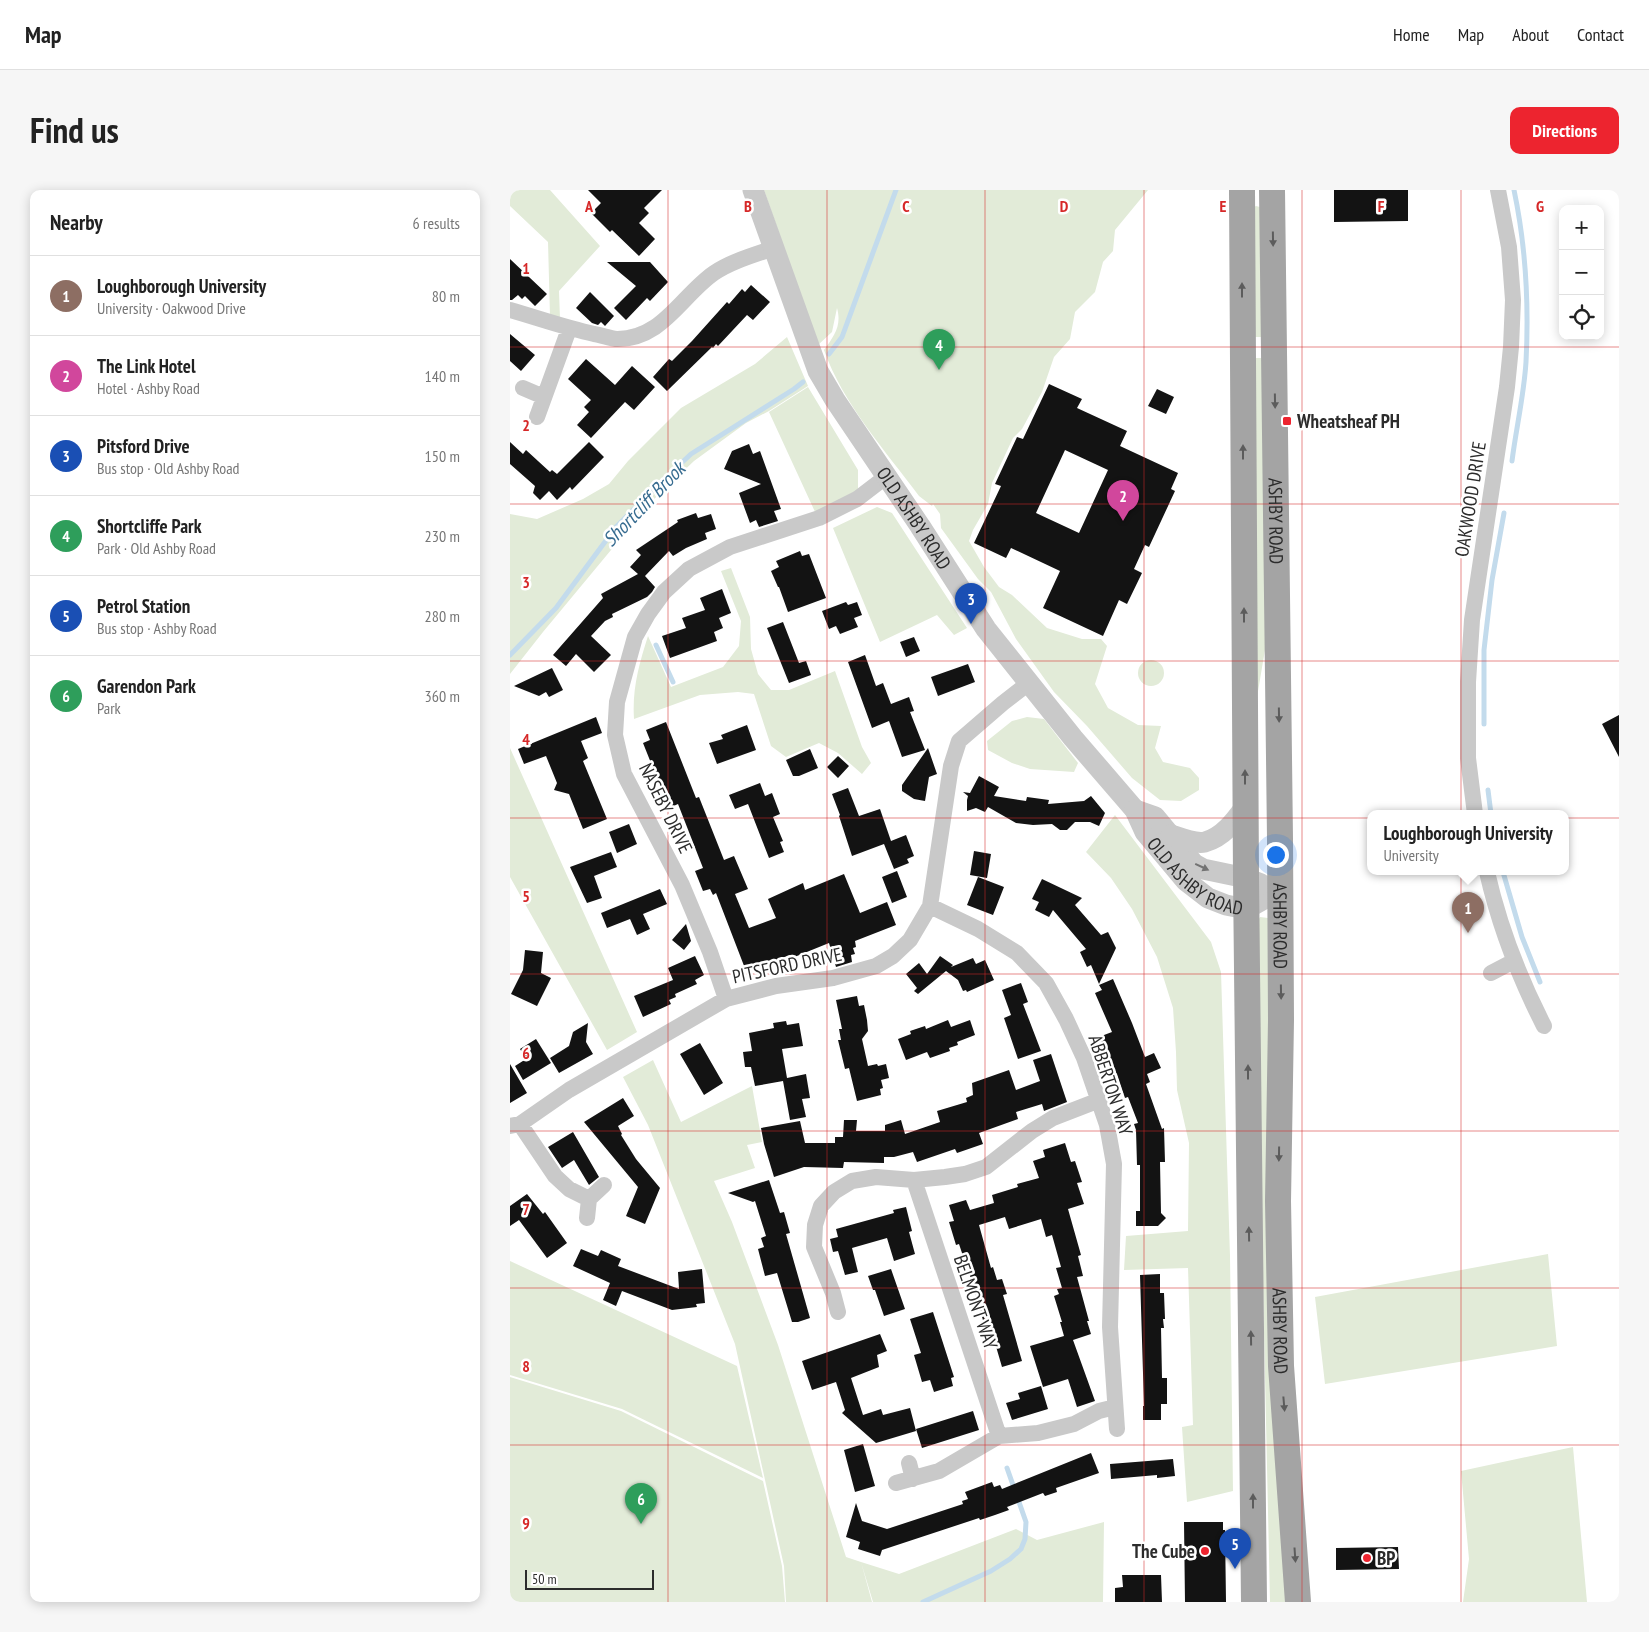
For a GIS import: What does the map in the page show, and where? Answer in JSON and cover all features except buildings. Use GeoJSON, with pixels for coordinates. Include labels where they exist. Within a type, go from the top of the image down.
{"type":"FeatureCollection","features":[{"type":"Feature","properties":{"kind":"main road","name":"ASHBY ROAD"},"geometry":{"type":"LineString","coordinates":[[1242,190],[1245,807],[1254,1602]]}},
{"type":"Feature","properties":{"kind":"main road","name":"ASHBY ROAD"},"geometry":{"type":"LineString","coordinates":[[1272,190],[1281,1020],[1278,1202],[1281,1366],[1298,1602]]}},
{"type":"Feature","properties":{"kind":"street","name":"OLD ASHBY ROAD"},"geometry":{"type":"LineString","coordinates":[[753,190],[818,371],[986,629],[1073,738],[1135,810],[1145,832],[1186,881],[1208,898],[1226,905],[1246,909],[1280,890]]}},
{"type":"Feature","properties":{"kind":"street","name":"OAKWOOD DRIVE"},"geometry":{"type":"LineString","coordinates":[[1474,810],[1468,758],[1468,682],[1472,620],[1512,347],[1513,300],[1509,248],[1498,190]]}},
{"type":"Feature","properties":{"kind":"street"},"geometry":{"type":"LineString","coordinates":[[510,310],[553,322],[568,329],[615,339],[630,338],[647,332],[664,322],[714,273],[730,264],[774,248]]}},
{"type":"Feature","properties":{"kind":"street"},"geometry":{"type":"LineString","coordinates":[[537,417],[568,329]]}},
{"type":"Feature","properties":{"kind":"street"},"geometry":{"type":"LineString","coordinates":[[523,388],[544,397]]}},
{"type":"Feature","properties":{"kind":"street","name":"NASEBY DRIVE"},"geometry":{"type":"LineString","coordinates":[[726,999],[710,952],[682,885],[624,774],[615,735],[617,702],[635,637],[648,614],[664,592],[689,569],[730,547],[811,522],[857,499],[887,476]]}},
{"type":"Feature","properties":{"kind":"street","name":"PITSFORD DRIVE"},"geometry":{"type":"LineString","coordinates":[[589,1199],[569,1189],[555,1176],[515,1125],[569,1090],[726,999],[776,986],[833,978],[876,966],[893,956],[910,940],[930,906],[951,766],[958,741],[1029,683]]}},
{"type":"Feature","properties":{"kind":"street"},"geometry":{"type":"LineString","coordinates":[[1170,835],[1194,842],[1204,842],[1228,829],[1245,807]]}},
{"type":"Feature","properties":{"kind":"street","name":"OLD ASHBY ROAD"},"geometry":{"type":"LineString","coordinates":[[1135,810],[1155,818],[1194,864],[1203,870],[1246,878],[1280,890]]}},
{"type":"Feature","properties":{"kind":"street"},"geometry":{"type":"LineString","coordinates":[[1488,875],[1491,892],[1514,961],[1544,1026]]}},
{"type":"Feature","properties":{"kind":"street","name":"ABBERTON WAY"},"geometry":{"type":"LineString","coordinates":[[930,906],[978,929],[1017,953],[1046,983],[1066,1019],[1084,1058],[1097,1101],[1107,1125],[1114,1164],[1110,1327],[1117,1429]]}},
{"type":"Feature","properties":{"kind":"street"},"geometry":{"type":"LineString","coordinates":[[1491,973],[1514,961]]}},
{"type":"Feature","properties":{"kind":"street"},"geometry":{"type":"LineString","coordinates":[[838,1312],[839,1291],[814,1247],[815,1225],[821,1206],[834,1192],[852,1181],[876,1177],[914,1180],[965,1174],[986,1167],[1032,1131],[1053,1118],[1097,1101]]}},
{"type":"Feature","properties":{"kind":"street","name":"BELMONT WAY"},"geometry":{"type":"LineString","coordinates":[[914,1180],[1000,1436]]}},
{"type":"Feature","properties":{"kind":"street"},"geometry":{"type":"LineString","coordinates":[[587,1218],[589,1199],[604,1185]]}},
{"type":"Feature","properties":{"kind":"street"},"geometry":{"type":"LineString","coordinates":[[896,1483],[911,1471],[939,1471],[1000,1436],[1038,1434],[1074,1424],[1099,1412],[1115,1407]]}},
{"type":"Feature","properties":{"kind":"green space"},"geometry":{"type":"Polygon","coordinates":[[[510,190],[550,190],[600,246],[559,291],[560,319],[550,316],[548,242],[510,206],[510,190]]]}},
{"type":"Feature","properties":{"kind":"green space"},"geometry":{"type":"Polygon","coordinates":[[[764,190],[1148,190],[1115,230],[1113,251],[1103,262],[1095,292],[1075,312],[1070,339],[1054,357],[1042,392],[1022,429],[1013,438],[992,483],[988,504],[969,541],[984,567],[999,587],[1012,595],[1047,628],[1082,639],[1101,639],[1107,646],[1095,684],[1108,708],[1138,725],[1161,726],[1155,748],[1163,762],[1190,768],[1199,778],[1199,790],[1181,801],[1160,800],[1132,778],[1087,726],[1054,692],[1016,639],[991,592],[978,579],[941,528],[940,514],[933,504],[932,506],[919,496],[853,408],[842,389],[824,350],[838,326],[837,308],[832,332],[818,345],[764,190]]]}},
{"type":"Feature","properties":{"kind":"green space"},"geometry":{"type":"Polygon","coordinates":[[[1260,207],[1262,337],[1251,337],[1252,208],[1260,207]]]}},
{"type":"Feature","properties":{"kind":"green space"},"geometry":{"type":"Polygon","coordinates":[[[787,337],[808,386],[746,423],[694,461],[650,503],[510,674],[510,514],[537,519],[583,499],[609,484],[628,461],[681,408],[755,364],[787,337]]]}},
{"type":"Feature","properties":{"kind":"green space"},"geometry":{"type":"Polygon","coordinates":[[[1251,358],[1262,358],[1266,644],[1256,703],[1251,358]]]}},
{"type":"Feature","properties":{"kind":"green space"},"geometry":{"type":"Polygon","coordinates":[[[808,387],[858,470],[858,493],[816,514],[769,412],[808,387]]]}},
{"type":"Feature","properties":{"kind":"green space"},"geometry":{"type":"Polygon","coordinates":[[[877,507],[892,513],[967,628],[954,635],[937,615],[880,642],[833,528],[877,507]]]}},
{"type":"Feature","properties":{"kind":"green space"},"geometry":{"type":"Polygon","coordinates":[[[731,568],[750,617],[751,649],[758,674],[771,690],[789,690],[835,671],[862,747],[871,763],[862,774],[838,753],[819,743],[786,757],[771,746],[754,694],[738,692],[700,695],[634,719],[634,697],[637,677],[648,636],[671,687],[723,667],[739,646],[741,621],[721,571],[731,568]]]}},
{"type":"Feature","properties":{"kind":"green space"},"geometry":{"type":"Polygon","coordinates":[[[1151,660],[1160,664],[1164,673],[1160,682],[1151,686],[1142,682],[1138,673],[1142,664],[1151,660]]]}},
{"type":"Feature","properties":{"kind":"green space"},"geometry":{"type":"Polygon","coordinates":[[[1027,717],[1044,719],[1078,763],[1074,772],[1030,769],[1012,763],[988,750],[987,741],[1012,721],[1027,717]]]}},
{"type":"Feature","properties":{"kind":"green space"},"geometry":{"type":"Polygon","coordinates":[[[510,748],[637,1032],[607,1050],[510,877],[510,748]]]}},
{"type":"Feature","properties":{"kind":"green space"},"geometry":{"type":"Polygon","coordinates":[[[1115,815],[1211,942],[1221,972],[1230,1256],[1233,1491],[1187,1502],[1182,1427],[1193,1425],[1188,1268],[1124,1270],[1126,1236],[1188,1231],[1189,1143],[1177,1090],[1173,1008],[1157,957],[1132,909],[1111,878],[1086,852],[1115,815]]]}},
{"type":"Feature","properties":{"kind":"green space"},"geometry":{"type":"Polygon","coordinates":[[[1260,917],[1268,918],[1286,1602],[1270,1602],[1255,925],[1260,917]]]}},
{"type":"Feature","properties":{"kind":"green space"},"geometry":{"type":"Polygon","coordinates":[[[653,1060],[681,1122],[752,1086],[762,1142],[747,1145],[755,1168],[714,1181],[732,1222],[778,1345],[846,1557],[861,1562],[872,1602],[786,1602],[784,1566],[735,1344],[648,1125],[623,1077],[653,1060]]]}},
{"type":"Feature","properties":{"kind":"green space"},"geometry":{"type":"Polygon","coordinates":[[[1548,1254],[1557,1346],[1325,1384],[1315,1297],[1548,1254]]]}},
{"type":"Feature","properties":{"kind":"green space"},"geometry":{"type":"Polygon","coordinates":[[[510,1261],[737,1366],[763,1478],[622,1409],[510,1375],[510,1261]]]}},
{"type":"Feature","properties":{"kind":"green space"},"geometry":{"type":"Polygon","coordinates":[[[510,1377],[621,1411],[763,1481],[782,1566],[785,1602],[510,1602],[510,1377]]]}},
{"type":"Feature","properties":{"kind":"green space"},"geometry":{"type":"Polygon","coordinates":[[[1573,1447],[1587,1602],[1463,1602],[1469,1559],[1461,1471],[1573,1447]]]}},
{"type":"Feature","properties":{"kind":"green space"},"geometry":{"type":"Polygon","coordinates":[[[1104,1522],[1103,1602],[873,1602],[861,1562],[899,1574],[1016,1529],[1037,1540],[1104,1522]]]}},
{"type":"Feature","properties":{"kind":"waterway","name":"Shortcliff Brook"},"geometry":{"type":"LineString","coordinates":[[829,354],[842,337],[896,190]]}},
{"type":"Feature","properties":{"kind":"waterway"},"geometry":{"type":"LineString","coordinates":[[1512,461],[1522,399],[1527,340],[1526,276],[1514,190]]}},
{"type":"Feature","properties":{"kind":"waterway","name":"Shortcliff Brook"},"geometry":{"type":"LineString","coordinates":[[510,655],[556,608],[616,527],[691,454],[803,382]]}},
{"type":"Feature","properties":{"kind":"waterway"},"geometry":{"type":"LineString","coordinates":[[1484,724],[1484,650],[1492,580],[1504,513]]}},
{"type":"Feature","properties":{"kind":"waterway"},"geometry":{"type":"LineString","coordinates":[[656,645],[673,682]]}},
{"type":"Feature","properties":{"kind":"waterway"},"geometry":{"type":"LineString","coordinates":[[1488,790],[1490,810]]}},
{"type":"Feature","properties":{"kind":"waterway"},"geometry":{"type":"LineString","coordinates":[[1504,875],[1522,937],[1540,982]]}},
{"type":"Feature","properties":{"kind":"waterway"},"geometry":{"type":"LineString","coordinates":[[923,1602],[991,1571],[1010,1559],[1021,1549],[1025,1539],[1026,1522],[1007,1468]]}},
{"type":"Feature","properties":{"kind":"place","name":"Shortcliffe Park"},"geometry":{"type":"Point","coordinates":[939,370]}},
{"type":"Feature","properties":{"kind":"place","name":"Wheatsheaf PH"},"geometry":{"type":"Point","coordinates":[1287,421]}},
{"type":"Feature","properties":{"kind":"place","name":"The Link Hotel"},"geometry":{"type":"Point","coordinates":[1123,521]}},
{"type":"Feature","properties":{"kind":"place","name":"Pitsford Drive"},"geometry":{"type":"Point","coordinates":[971,624]}},
{"type":"Feature","properties":{"kind":"place","name":"Loughborough University"},"geometry":{"type":"Point","coordinates":[1468,933]}},
{"type":"Feature","properties":{"kind":"place","name":"Garendon Park"},"geometry":{"type":"Point","coordinates":[641,1524]}},
{"type":"Feature","properties":{"kind":"place","name":"The Cube"},"geometry":{"type":"Point","coordinates":[1205,1551]}},
{"type":"Feature","properties":{"kind":"place","name":"BP"},"geometry":{"type":"Point","coordinates":[1367,1558]}},
{"type":"Feature","properties":{"kind":"place","name":"Petrol Station"},"geometry":{"type":"Point","coordinates":[1235,1569]}}]}
